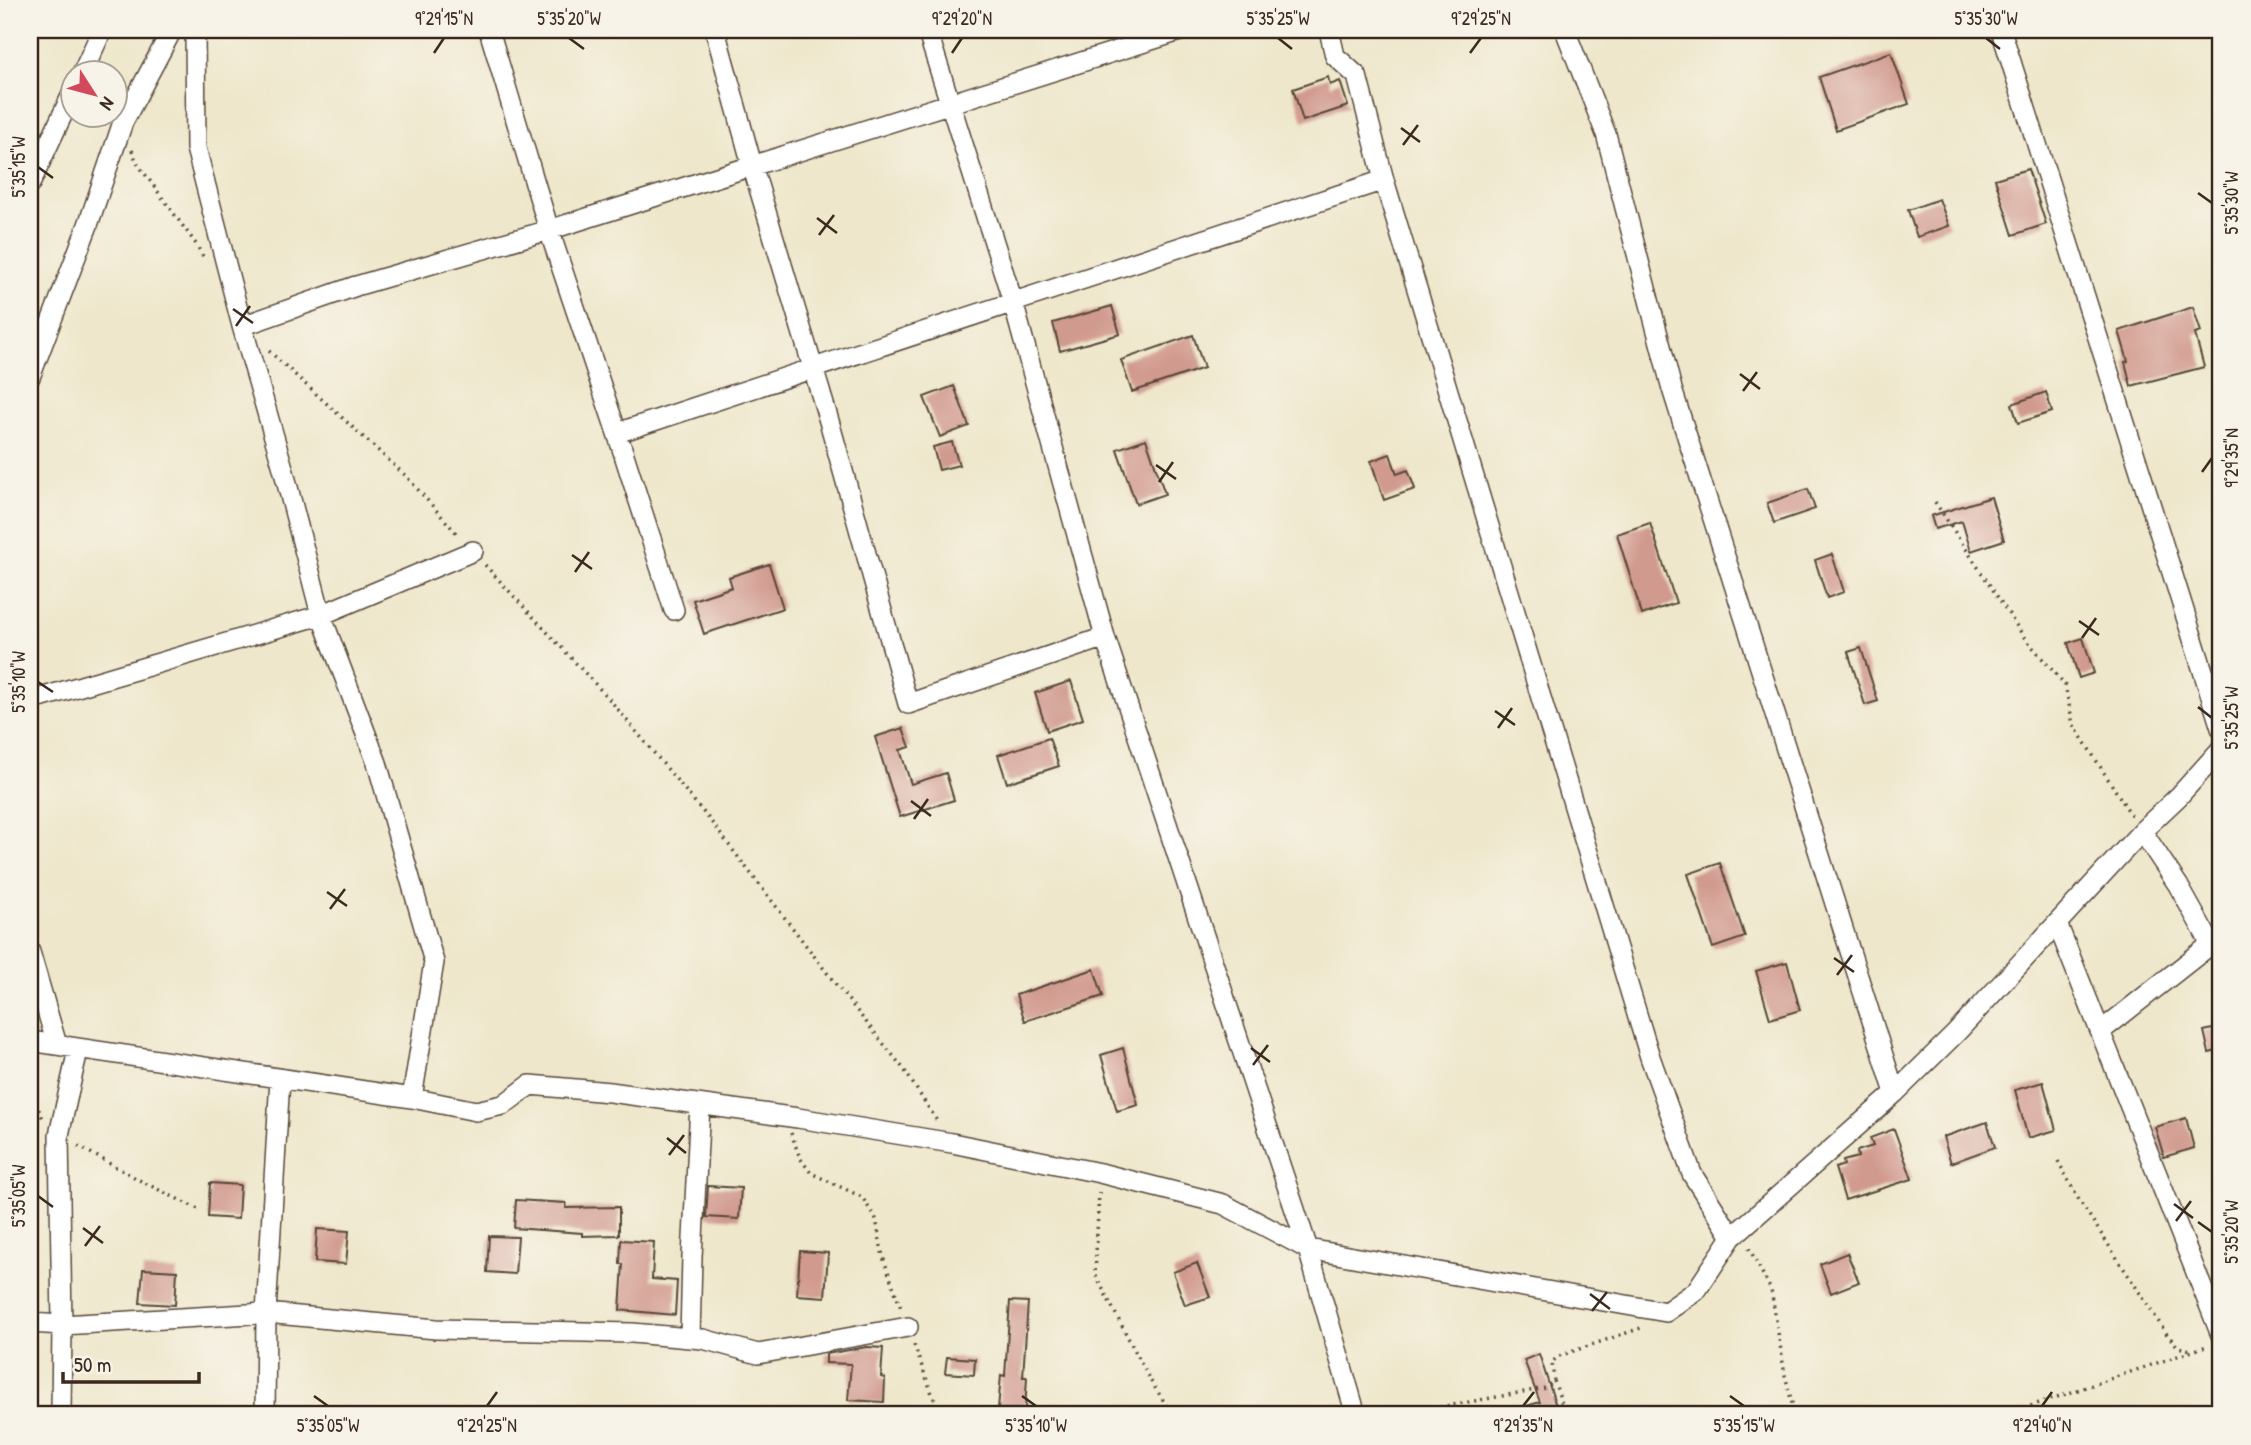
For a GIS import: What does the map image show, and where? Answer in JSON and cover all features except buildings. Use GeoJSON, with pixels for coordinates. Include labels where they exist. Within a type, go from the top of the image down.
{"type":"FeatureCollection","features":[{"type":"Feature","properties":{"kind":"street"},"geometry":{"type":"LineString","coordinates":[[88,60],[102,30]]}},
{"type":"Feature","properties":{"kind":"street"},"geometry":{"type":"LineString","coordinates":[[130,109],[172,30]]}},
{"type":"Feature","properties":{"kind":"street"},"geometry":{"type":"LineString","coordinates":[[195,30],[196,148],[242,326],[284,468],[321,615],[377,763],[434,962],[412,1098]]}},
{"type":"Feature","properties":{"kind":"street"},"geometry":{"type":"LineString","coordinates":[[489,30],[549,230],[674,610]]}},
{"type":"Feature","properties":{"kind":"street"},"geometry":{"type":"LineString","coordinates":[[715,30],[908,704],[1105,637]]}},
{"type":"Feature","properties":{"kind":"street"},"geometry":{"type":"LineString","coordinates":[[927,30],[1013,302],[1105,637],[1308,1250],[1356,1415]]}},
{"type":"Feature","properties":{"kind":"street"},"geometry":{"type":"LineString","coordinates":[[242,326],[356,286],[549,230],[951,103],[1143,35],[1183,30]]}},
{"type":"Feature","properties":{"kind":"street"},"geometry":{"type":"LineString","coordinates":[[1329,30],[1335,56],[1357,76],[1384,180],[1650,1057],[1692,1174],[1736,1233]]}},
{"type":"Feature","properties":{"kind":"street"},"geometry":{"type":"LineString","coordinates":[[1566,30],[1606,134],[1672,390],[1895,1093]]}},
{"type":"Feature","properties":{"kind":"street"},"geometry":{"type":"LineString","coordinates":[[2001,30],[2221,728]]}},
{"type":"Feature","properties":{"kind":"street"},"geometry":{"type":"LineString","coordinates":[[30,184],[60,120]]}},
{"type":"Feature","properties":{"kind":"street"},"geometry":{"type":"LineString","coordinates":[[30,377],[89,225],[120,130]]}},
{"type":"Feature","properties":{"kind":"street"},"geometry":{"type":"LineString","coordinates":[[617,433],[1384,180]]}},
{"type":"Feature","properties":{"kind":"street"},"geometry":{"type":"LineString","coordinates":[[30,701],[321,615],[473,551]]}},
{"type":"Feature","properties":{"kind":"street"},"geometry":{"type":"LineString","coordinates":[[30,1041],[412,1098],[476,1111],[503,1105],[530,1086],[610,1092],[792,1117],[951,1143],[1100,1173],[1223,1204],[1308,1250],[1666,1312],[1696,1291],[1736,1233],[1895,1093],[1957,1031],[2221,749]]}},
{"type":"Feature","properties":{"kind":"street"},"geometry":{"type":"LineString","coordinates":[[2102,1031],[2209,943],[2178,885],[2142,831]]}},
{"type":"Feature","properties":{"kind":"street"},"geometry":{"type":"LineString","coordinates":[[2057,923],[2102,1031],[2216,1340]]}},
{"type":"Feature","properties":{"kind":"street"},"geometry":{"type":"LineString","coordinates":[[30,952],[57,1045]]}},
{"type":"Feature","properties":{"kind":"street"},"geometry":{"type":"LineString","coordinates":[[61,1415],[59,1135],[78,1050]]}},
{"type":"Feature","properties":{"kind":"street"},"geometry":{"type":"LineString","coordinates":[[265,1415],[266,1313],[280,1079]]}},
{"type":"Feature","properties":{"kind":"street"},"geometry":{"type":"LineString","coordinates":[[690,1338],[700,1105]]}},
{"type":"Feature","properties":{"kind":"street"},"geometry":{"type":"LineString","coordinates":[[30,1323],[62,1325],[266,1313],[436,1329],[632,1333],[703,1339],[758,1354],[908,1328]]}},
{"type":"Feature","properties":{"kind":"path"},"geometry":{"type":"LineString","coordinates":[[126,130],[137,163],[209,267]]}},
{"type":"Feature","properties":{"kind":"path"},"geometry":{"type":"LineString","coordinates":[[242,326],[406,476],[610,700],[709,819],[903,1068],[951,1143]]}},
{"type":"Feature","properties":{"kind":"path"},"geometry":{"type":"LineString","coordinates":[[1935,502],[2024,637],[2065,685],[2073,724],[2142,831]]}},
{"type":"Feature","properties":{"kind":"path"},"geometry":{"type":"LineString","coordinates":[[30,1090],[48,1130],[200,1210]]}},
{"type":"Feature","properties":{"kind":"path"},"geometry":{"type":"LineString","coordinates":[[792,1117],[791,1134],[800,1158],[811,1173],[862,1197],[876,1219],[883,1257],[940,1415]]}},
{"type":"Feature","properties":{"kind":"path"},"geometry":{"type":"LineString","coordinates":[[2058,1161],[2079,1200],[2166,1333],[2178,1347],[2191,1350]]}},
{"type":"Feature","properties":{"kind":"path"},"geometry":{"type":"LineString","coordinates":[[1100,1173],[1095,1274],[1150,1380],[1173,1415]]}},
{"type":"Feature","properties":{"kind":"path"},"geometry":{"type":"LineString","coordinates":[[1736,1233],[1771,1290],[1785,1375],[1795,1415]]}},
{"type":"Feature","properties":{"kind":"path"},"geometry":{"type":"LineString","coordinates":[[1566,1415],[1554,1381],[1552,1362],[1559,1356],[1650,1324],[1666,1312]]}},
{"type":"Feature","properties":{"kind":"path"},"geometry":{"type":"LineString","coordinates":[[2004,1415],[2216,1340]]}},
{"type":"Feature","properties":{"kind":"path"},"geometry":{"type":"LineString","coordinates":[[1413,1415],[1425,1410],[1546,1388],[1554,1381]]}}]}
